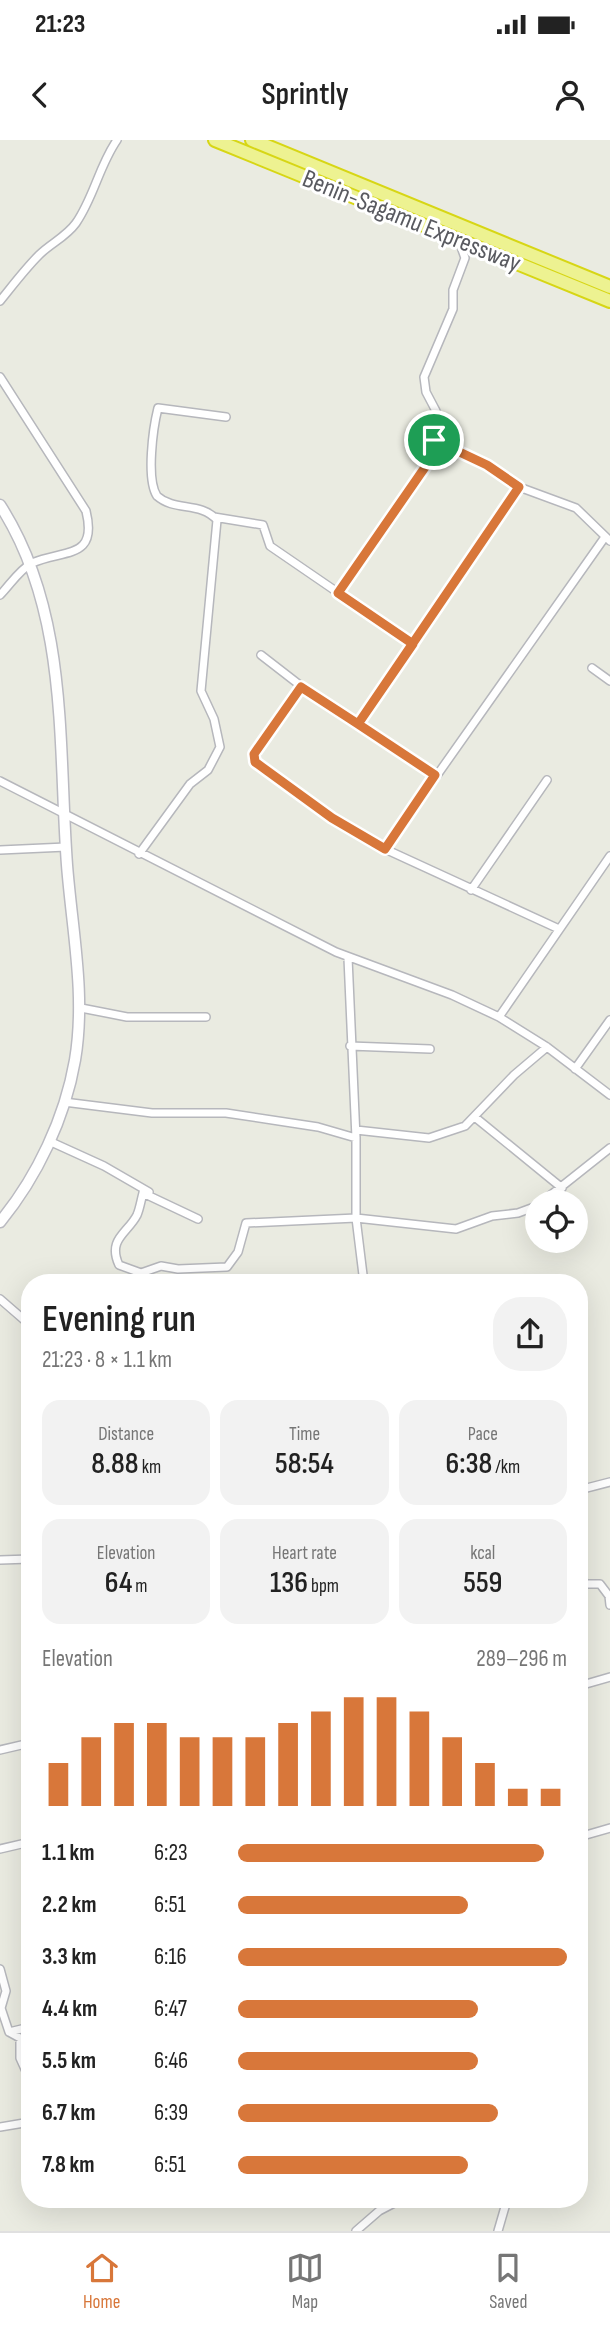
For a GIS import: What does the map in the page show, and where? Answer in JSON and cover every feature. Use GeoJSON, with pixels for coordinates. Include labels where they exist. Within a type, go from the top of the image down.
{"type":"FeatureCollection","features":[{"type":"Feature","properties":{"kind":"highway","name":"Benin-Sagamu Expressway"},"geometry":{"type":"LineString","coordinates":[[215,140],[610,301]]}},
{"type":"Feature","properties":{"kind":"highway","name":"Benin-Sagamu Expressway"},"geometry":{"type":"LineString","coordinates":[[252,140],[610,287]]}},
{"type":"Feature","properties":{"kind":"street"},"geometry":{"type":"LineString","coordinates":[[0,301],[41,253],[77,222],[106,156],[117,140]]}},
{"type":"Feature","properties":{"kind":"street"},"geometry":{"type":"LineString","coordinates":[[338,593],[430,460],[436,411],[426,392],[424,377],[453,309],[453,290],[465,258],[458,239]]}},
{"type":"Feature","properties":{"kind":"street"},"geometry":{"type":"LineString","coordinates":[[0,377],[86,511],[90,531],[86,541],[77,550],[31,564],[0,595]]}},
{"type":"Feature","properties":{"kind":"street"},"geometry":{"type":"LineString","coordinates":[[139,854],[190,784],[208,770],[220,747],[214,719],[201,691],[217,520],[200,508],[163,502],[157,496],[151,465],[155,421],[158,408],[226,417]]}},
{"type":"Feature","properties":{"kind":"street"},"geometry":{"type":"LineString","coordinates":[[385,849],[435,775],[608,539],[576,509],[519,487],[487,465],[434,440]]}},
{"type":"Feature","properties":{"kind":"street"},"geometry":{"type":"LineString","coordinates":[[358,724],[519,487]]}},
{"type":"Feature","properties":{"kind":"street"},"geometry":{"type":"LineString","coordinates":[[0,505],[31,564],[52,644],[66,847],[81,1009],[75,1061],[64,1102],[49,1141],[25,1187],[0,1222]]}},
{"type":"Feature","properties":{"kind":"street"},"geometry":{"type":"LineString","coordinates":[[213,516],[263,525],[270,546],[413,644]]}},
{"type":"Feature","properties":{"kind":"street"},"geometry":{"type":"LineString","coordinates":[[261,655],[301,687],[435,775]]}},
{"type":"Feature","properties":{"kind":"street"},"geometry":{"type":"LineString","coordinates":[[592,668],[610,681]]}},
{"type":"Feature","properties":{"kind":"street"},"geometry":{"type":"LineString","coordinates":[[301,687],[258,746],[255,762],[332,818],[385,849],[559,929]]}},
{"type":"Feature","properties":{"kind":"street"},"geometry":{"type":"LineString","coordinates":[[471,890],[547,780]]}},
{"type":"Feature","properties":{"kind":"street"},"geometry":{"type":"LineString","coordinates":[[0,781],[35,797],[65,817],[348,958],[452,995],[499,1017],[547,1047],[610,1095]]}},
{"type":"Feature","properties":{"kind":"street"},"geometry":{"type":"LineString","coordinates":[[0,850],[66,847]]}},
{"type":"Feature","properties":{"kind":"street"},"geometry":{"type":"LineString","coordinates":[[499,1017],[610,856]]}},
{"type":"Feature","properties":{"kind":"street"},"geometry":{"type":"LineString","coordinates":[[348,958],[356,1134],[356,1218],[363,1274]]}},
{"type":"Feature","properties":{"kind":"street"},"geometry":{"type":"LineString","coordinates":[[81,1009],[127,1017],[206,1017]]}},
{"type":"Feature","properties":{"kind":"street"},"geometry":{"type":"LineString","coordinates":[[575,1069],[610,1020]]}},
{"type":"Feature","properties":{"kind":"street"},"geometry":{"type":"LineString","coordinates":[[350,1046],[430,1049]]}},
{"type":"Feature","properties":{"kind":"street"},"geometry":{"type":"LineString","coordinates":[[64,1102],[152,1114],[226,1113],[356,1134],[429,1138],[465,1126],[476,1118],[514,1075],[547,1047]]}},
{"type":"Feature","properties":{"kind":"street"},"geometry":{"type":"LineString","coordinates":[[476,1118],[562,1188]]}},
{"type":"Feature","properties":{"kind":"street"},"geometry":{"type":"LineString","coordinates":[[49,1141],[104,1166],[149,1192],[143,1193]]}},
{"type":"Feature","properties":{"kind":"street"},"geometry":{"type":"LineString","coordinates":[[559,1190],[610,1147]]}},
{"type":"Feature","properties":{"kind":"street"},"geometry":{"type":"LineString","coordinates":[[143,1193],[137,1215],[122,1231],[116,1253],[119,1265],[141,1273],[161,1266],[178,1269],[226,1268],[238,1252],[246,1223],[356,1218],[456,1229],[492,1216],[525,1210]]}},
{"type":"Feature","properties":{"kind":"street"},"geometry":{"type":"LineString","coordinates":[[143,1193],[198,1219]]}},
{"type":"Feature","properties":{"kind":"street"},"geometry":{"type":"LineString","coordinates":[[0,1300],[21,1318]]}},
{"type":"Feature","properties":{"kind":"street"},"geometry":{"type":"LineString","coordinates":[[588,1488],[610,1482]]}},
{"type":"Feature","properties":{"kind":"street"},"geometry":{"type":"LineString","coordinates":[[0,1560],[21,1559]]}},
{"type":"Feature","properties":{"kind":"street"},"geometry":{"type":"LineString","coordinates":[[588,1585],[610,1581]]}},
{"type":"Feature","properties":{"kind":"street"},"geometry":{"type":"LineString","coordinates":[[600,1584],[609,1596],[610,1605]]}},
{"type":"Feature","properties":{"kind":"street"},"geometry":{"type":"LineString","coordinates":[[588,1683],[610,1677]]}},
{"type":"Feature","properties":{"kind":"street"},"geometry":{"type":"LineString","coordinates":[[0,1750],[21,1745]]}},
{"type":"Feature","properties":{"kind":"street"},"geometry":{"type":"LineString","coordinates":[[588,1834],[610,1828]]}},
{"type":"Feature","properties":{"kind":"street"},"geometry":{"type":"LineString","coordinates":[[0,1849],[21,1844]]}},
{"type":"Feature","properties":{"kind":"street"},"geometry":{"type":"LineString","coordinates":[[0,1969],[6,1991],[1,2008],[9,2032],[20,2038],[21,2060]]}},
{"type":"Feature","properties":{"kind":"street"},"geometry":{"type":"LineString","coordinates":[[9,2032],[21,2029]]}},
{"type":"Feature","properties":{"kind":"street"},"geometry":{"type":"LineString","coordinates":[[0,2127],[21,2124]]}},
{"type":"Feature","properties":{"kind":"street"},"geometry":{"type":"LineString","coordinates":[[356,2231],[385,2208]]}},
{"type":"Feature","properties":{"kind":"street"},"geometry":{"type":"LineString","coordinates":[[498,2231],[505,2208]]}},
{"type":"Feature","properties":{"kind":"route"},"geometry":{"type":"LineString","coordinates":[[434,440],[430,460],[338,593],[413,644],[358,724],[435,775],[385,849],[332,818],[255,762],[254,754],[301,687],[358,724],[468,564],[519,487],[487,465],[434,440]]}}]}
